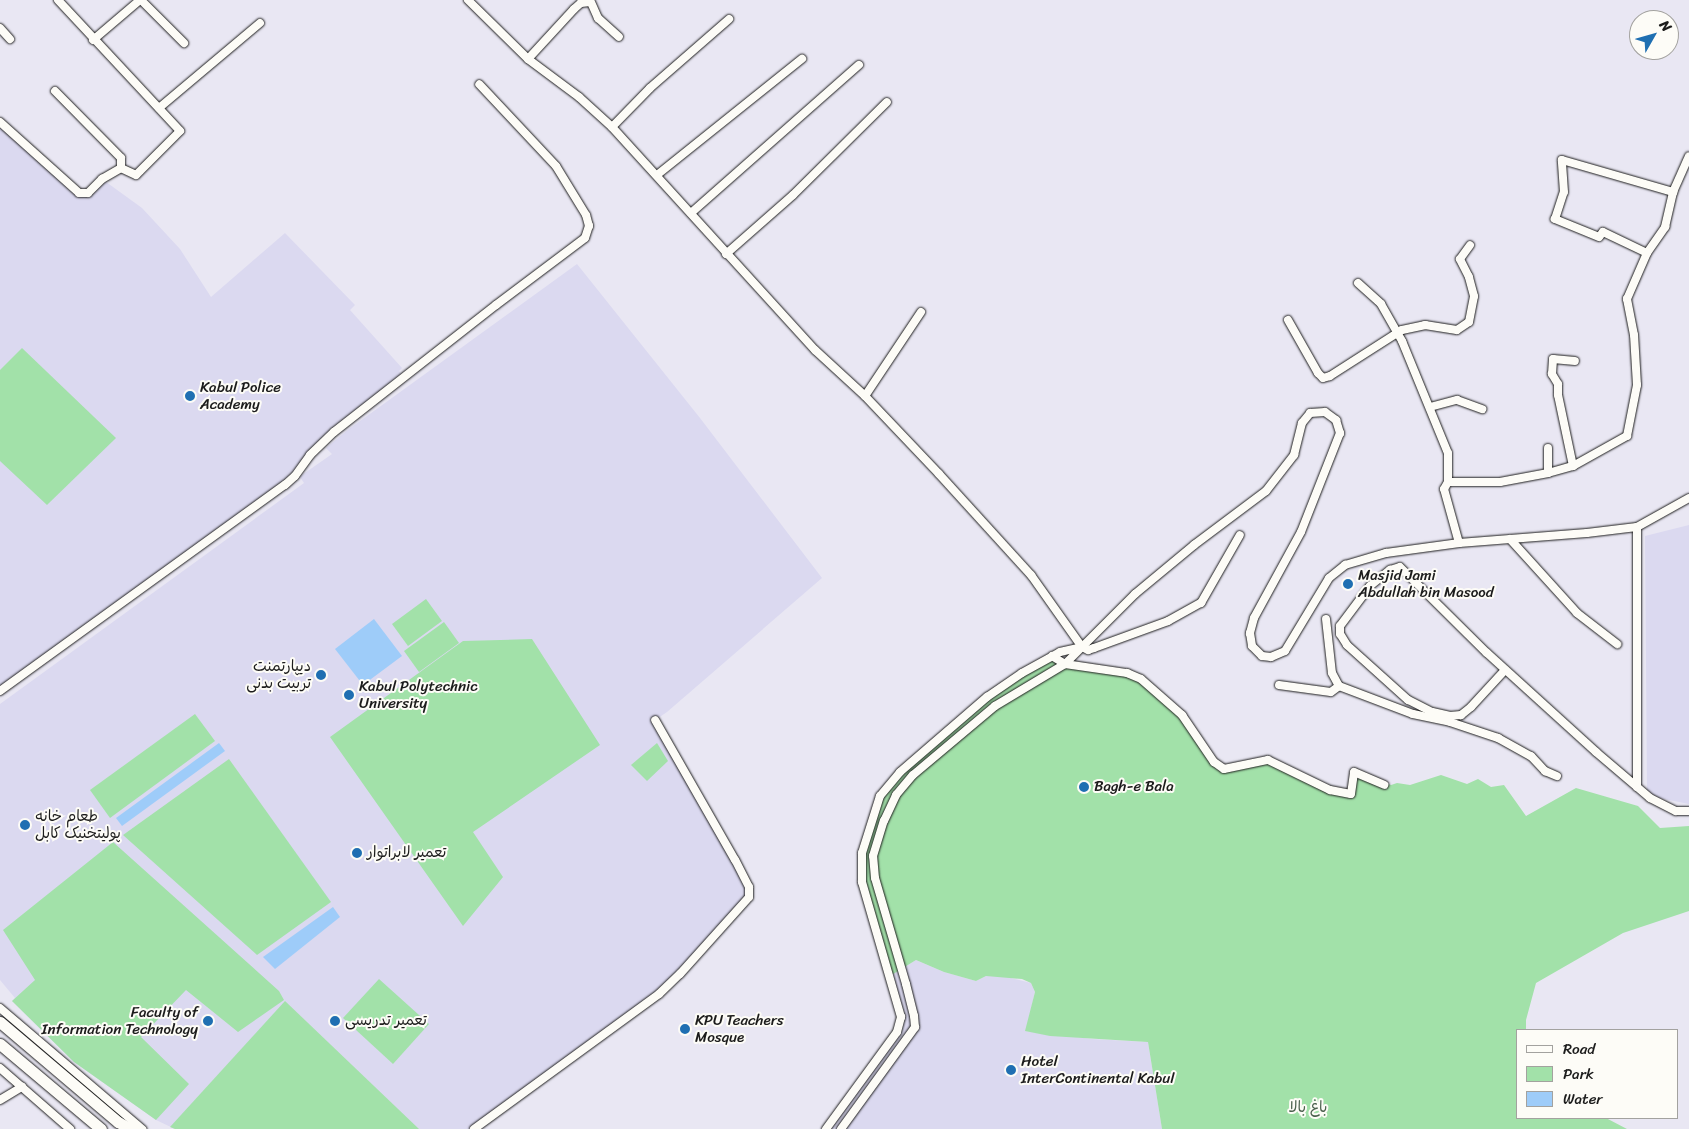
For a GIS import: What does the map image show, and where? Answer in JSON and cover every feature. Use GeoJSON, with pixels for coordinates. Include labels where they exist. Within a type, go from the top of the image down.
{"type":"FeatureCollection","features":[{"type":"Feature","properties":{"kind":"main road"},"geometry":{"type":"LineString","coordinates":[[0,1022],[118,1122],[131,1129]]}},
{"type":"Feature","properties":{"kind":"main road"},"geometry":{"type":"LineString","coordinates":[[0,1044],[101,1129]]}},
{"type":"Feature","properties":{"kind":"street"},"geometry":{"type":"LineString","coordinates":[[58,0],[93,40],[180,131],[136,175],[121,168]]}},
{"type":"Feature","properties":{"kind":"street"},"geometry":{"type":"LineString","coordinates":[[93,40],[141,0],[184,43]]}},
{"type":"Feature","properties":{"kind":"street"},"geometry":{"type":"LineString","coordinates":[[468,0],[528,59],[579,97],[612,127],[815,350],[865,396],[939,474],[1031,576],[1082,647],[1088,650],[1168,621],[1201,603],[1240,535]]}},
{"type":"Feature","properties":{"kind":"street"},"geometry":{"type":"LineString","coordinates":[[528,59],[574,9],[590,1],[598,18],[619,37]]}},
{"type":"Feature","properties":{"kind":"street"},"geometry":{"type":"LineString","coordinates":[[612,127],[650,88],[729,19]]}},
{"type":"Feature","properties":{"kind":"street"},"geometry":{"type":"LineString","coordinates":[[159,108],[260,23]]}},
{"type":"Feature","properties":{"kind":"street"},"geometry":{"type":"LineString","coordinates":[[0,28],[10,39]]}},
{"type":"Feature","properties":{"kind":"street"},"geometry":{"type":"LineString","coordinates":[[657,175],[802,60]]}},
{"type":"Feature","properties":{"kind":"street"},"geometry":{"type":"LineString","coordinates":[[691,212],[860,65]]}},
{"type":"Feature","properties":{"kind":"street"},"geometry":{"type":"LineString","coordinates":[[0,691],[285,485],[334,432],[489,310],[585,238],[589,226],[586,214],[556,166],[479,84]]}},
{"type":"Feature","properties":{"kind":"street"},"geometry":{"type":"LineString","coordinates":[[55,91],[121,158],[121,168]]}},
{"type":"Feature","properties":{"kind":"street"},"geometry":{"type":"LineString","coordinates":[[726,254],[792,195],[887,102]]}},
{"type":"Feature","properties":{"kind":"street"},"geometry":{"type":"LineString","coordinates":[[0,122],[80,193],[88,193],[102,179],[121,168]]}},
{"type":"Feature","properties":{"kind":"street"},"geometry":{"type":"LineString","coordinates":[[1448,482],[1500,482],[1548,473],[1573,466],[1627,436],[1637,385],[1634,335],[1627,299],[1647,253],[1665,227],[1673,192],[1689,156]]}},
{"type":"Feature","properties":{"kind":"street"},"geometry":{"type":"LineString","coordinates":[[1647,253],[1603,232],[1599,237],[1555,219],[1564,192],[1562,160],[1673,192]]}},
{"type":"Feature","properties":{"kind":"street"},"geometry":{"type":"LineString","coordinates":[[1288,320],[1318,373],[1323,378],[1330,376],[1402,330],[1425,326],[1457,330],[1469,322],[1474,290],[1460,259],[1470,245]]}},
{"type":"Feature","properties":{"kind":"street"},"geometry":{"type":"LineString","coordinates":[[1358,283],[1381,304],[1397,334],[1430,407],[1448,453],[1448,482],[1444,489],[1459,543]]}},
{"type":"Feature","properties":{"kind":"street"},"geometry":{"type":"LineString","coordinates":[[865,396],[921,312]]}},
{"type":"Feature","properties":{"kind":"street"},"geometry":{"type":"LineString","coordinates":[[1573,466],[1558,394],[1558,384],[1552,374],[1553,359],[1575,361]]}},
{"type":"Feature","properties":{"kind":"street"},"geometry":{"type":"LineString","coordinates":[[1430,407],[1457,400],[1482,409]]}},
{"type":"Feature","properties":{"kind":"street"},"geometry":{"type":"LineString","coordinates":[[841,1129],[914,1027],[914,1016],[906,984],[875,878],[873,856],[884,821],[896,795],[913,775],[995,706],[1065,664],[1135,594],[1160,572],[1266,491],[1294,455],[1302,423],[1310,413],[1325,412],[1336,420],[1340,433],[1301,532],[1254,618],[1250,632],[1252,646],[1262,656],[1271,657],[1285,651],[1329,578],[1345,566],[1386,553],[1459,543],[1637,527],[1689,498]]}},
{"type":"Feature","properties":{"kind":"street"},"geometry":{"type":"LineString","coordinates":[[1548,448],[1548,473]]}},
{"type":"Feature","properties":{"kind":"street"},"geometry":{"type":"LineString","coordinates":[[1637,527],[1637,787]]}},
{"type":"Feature","properties":{"kind":"street"},"geometry":{"type":"LineString","coordinates":[[1510,539],[1577,613],[1617,644]]}},
{"type":"Feature","properties":{"kind":"street"},"geometry":{"type":"LineString","coordinates":[[1506,670],[1461,715],[1450,716],[1432,712],[1408,700],[1347,645],[1340,634],[1340,626],[1370,586],[1390,570],[1400,567],[1506,670],[1650,798],[1676,811],[1689,811]]}},
{"type":"Feature","properties":{"kind":"street"},"geometry":{"type":"LineString","coordinates":[[1326,619],[1332,673],[1339,686],[1413,714],[1450,722],[1498,738],[1531,756],[1545,770],[1557,776]]}},
{"type":"Feature","properties":{"kind":"street"},"geometry":{"type":"LineString","coordinates":[[826,1129],[898,1032],[901,1016],[862,882],[862,853],[880,796],[900,772],[987,697],[1052,656],[1060,652],[1082,647]]}},
{"type":"Feature","properties":{"kind":"street"},"geometry":{"type":"LineString","coordinates":[[1052,656],[1065,664],[1128,673],[1142,679],[1182,715],[1214,762],[1224,769],[1268,760],[1330,790],[1351,794],[1354,772],[1384,785]]}},
{"type":"Feature","properties":{"kind":"street"},"geometry":{"type":"LineString","coordinates":[[1279,685],[1331,692],[1339,686]]}},
{"type":"Feature","properties":{"kind":"street"},"geometry":{"type":"LineString","coordinates":[[474,1129],[659,994],[680,974],[749,897],[749,887],[655,720]]}},
{"type":"Feature","properties":{"kind":"street"},"geometry":{"type":"LineString","coordinates":[[894,988],[906,984]]}},
{"type":"Feature","properties":{"kind":"street"},"geometry":{"type":"LineString","coordinates":[[0,1008],[142,1129]]}},
{"type":"Feature","properties":{"kind":"street"},"geometry":{"type":"LineString","coordinates":[[0,1068],[70,1129]]}},
{"type":"Feature","properties":{"kind":"street"},"geometry":{"type":"LineString","coordinates":[[0,1100],[22,1087]]}},
{"type":"Feature","properties":{"kind":"street"},"geometry":{"type":"LineString","coordinates":[[849,1098],[859,1105]]}},
{"type":"Feature","properties":{"kind":"shaded area","name":"Kabul Police Academy"},"geometry":{"type":"Polygon","coordinates":[[[0,122],[84,193],[102,179],[142,208],[180,249],[211,297],[285,233],[355,305],[350,310],[402,368],[399,371],[404,377],[334,432],[295,476],[0,691],[0,122]]]}},
{"type":"Feature","properties":{"kind":"shaded area","name":"Kabul Polytechnic University"},"geometry":{"type":"Polygon","coordinates":[[[577,264],[700,418],[822,578],[667,712],[652,722],[745,886],[746,897],[673,979],[469,1129],[175,1129],[156,1120],[74,1062],[12,1001],[15,998],[0,980],[0,704],[304,483],[300,477],[332,454],[326,448],[349,429],[577,264]]]}},
{"type":"Feature","properties":{"kind":"shaded area"},"geometry":{"type":"Polygon","coordinates":[[[1689,525],[1689,804],[1659,798],[1647,792],[1645,536],[1689,525]]]}},
{"type":"Feature","properties":{"kind":"shaded area","name":"Hotel InterContinental Kabul"},"geometry":{"type":"Polygon","coordinates":[[[916,960],[944,972],[976,981],[986,976],[998,975],[1031,983],[1035,992],[1026,1031],[1092,1039],[1148,1042],[1162,1129],[826,1129],[897,1032],[901,1016],[890,976],[916,960]]]}},
{"type":"Feature","properties":{"kind":"green space"},"geometry":{"type":"Polygon","coordinates":[[[22,348],[116,438],[47,505],[0,461],[0,370],[22,348]]]}},
{"type":"Feature","properties":{"kind":"green space"},"geometry":{"type":"Polygon","coordinates":[[[426,599],[442,621],[408,646],[392,624],[426,599]]]}},
{"type":"Feature","properties":{"kind":"green space"},"geometry":{"type":"Polygon","coordinates":[[[444,622],[459,643],[419,672],[404,651],[444,622]]]}},
{"type":"Feature","properties":{"kind":"green space"},"geometry":{"type":"Polygon","coordinates":[[[532,639],[600,745],[473,832],[503,877],[463,926],[330,737],[463,641],[532,639]]]}},
{"type":"Feature","properties":{"kind":"green space","name":"باغ بالا"},"geometry":{"type":"Polygon","coordinates":[[[1052,656],[1065,664],[1127,673],[1182,715],[1219,767],[1268,760],[1309,781],[1351,794],[1354,772],[1391,785],[1397,783],[1410,785],[1441,775],[1467,784],[1478,779],[1491,787],[1504,785],[1526,816],[1576,788],[1638,806],[1660,828],[1689,826],[1689,911],[1623,933],[1536,983],[1526,1020],[1526,1029],[1516,1029],[1516,1119],[1608,1119],[1627,1129],[1162,1129],[1148,1042],[1050,1036],[1025,1031],[1035,992],[1031,983],[1022,979],[986,976],[976,981],[944,972],[916,960],[890,976],[862,882],[862,853],[880,796],[900,772],[987,697],[1052,656]]]}},
{"type":"Feature","properties":{"kind":"green space"},"geometry":{"type":"Polygon","coordinates":[[[195,714],[215,741],[110,818],[90,790],[195,714]]]}},
{"type":"Feature","properties":{"kind":"green space"},"geometry":{"type":"Polygon","coordinates":[[[657,743],[668,761],[647,781],[631,765],[657,743]]]}},
{"type":"Feature","properties":{"kind":"green space"},"geometry":{"type":"Polygon","coordinates":[[[229,759],[331,902],[257,955],[123,835],[229,759]]]}},
{"type":"Feature","properties":{"kind":"green space"},"geometry":{"type":"Polygon","coordinates":[[[113,842],[279,991],[284,1000],[238,1032],[186,990],[141,1037],[189,1084],[156,1120],[74,1062],[12,1001],[35,980],[3,930],[113,842]]]}},
{"type":"Feature","properties":{"kind":"green space"},"geometry":{"type":"Polygon","coordinates":[[[379,979],[429,1024],[393,1064],[343,1018],[379,979]]]}},
{"type":"Feature","properties":{"kind":"green space"},"geometry":{"type":"Polygon","coordinates":[[[285,1001],[419,1129],[175,1129],[170,1127],[285,1001]]]}},
{"type":"Feature","properties":{"kind":"water"},"geometry":{"type":"Polygon","coordinates":[[[374,619],[402,656],[363,685],[335,649],[374,619]]]}},
{"type":"Feature","properties":{"kind":"water"},"geometry":{"type":"Polygon","coordinates":[[[219,743],[225,751],[122,826],[116,818],[219,743]]]}},
{"type":"Feature","properties":{"kind":"water"},"geometry":{"type":"Polygon","coordinates":[[[333,907],[340,917],[275,969],[263,957],[333,907]]]}},
{"type":"Feature","properties":{"kind":"place","name":"Kabul Police Academy"},"geometry":{"type":"Point","coordinates":[190,396]}},
{"type":"Feature","properties":{"kind":"place","name":"Masjid Jami Abdullah bin Masood"},"geometry":{"type":"Point","coordinates":[1348,584]}},
{"type":"Feature","properties":{"kind":"place","name":"دیپارتمنت تربیت بدنی"},"geometry":{"type":"Point","coordinates":[321,675]}},
{"type":"Feature","properties":{"kind":"place","name":"Kabul Polytechnic University"},"geometry":{"type":"Point","coordinates":[349,695]}},
{"type":"Feature","properties":{"kind":"place","name":"Bagh-e Bala"},"geometry":{"type":"Point","coordinates":[1084,787]}},
{"type":"Feature","properties":{"kind":"place","name":"طعام خانه پولیتخنیک کابل"},"geometry":{"type":"Point","coordinates":[25,825]}},
{"type":"Feature","properties":{"kind":"place","name":"تعمیر لابراتوار"},"geometry":{"type":"Point","coordinates":[357,853]}},
{"type":"Feature","properties":{"kind":"place","name":"Faculty of Information Technology"},"geometry":{"type":"Point","coordinates":[208,1021]}},
{"type":"Feature","properties":{"kind":"place","name":"تعمیر تدریسی"},"geometry":{"type":"Point","coordinates":[335,1021]}},
{"type":"Feature","properties":{"kind":"place","name":"KPU Teachers Mosque"},"geometry":{"type":"Point","coordinates":[685,1029]}},
{"type":"Feature","properties":{"kind":"place","name":"Hotel InterContinental Kabul"},"geometry":{"type":"Point","coordinates":[1011,1070]}}]}
